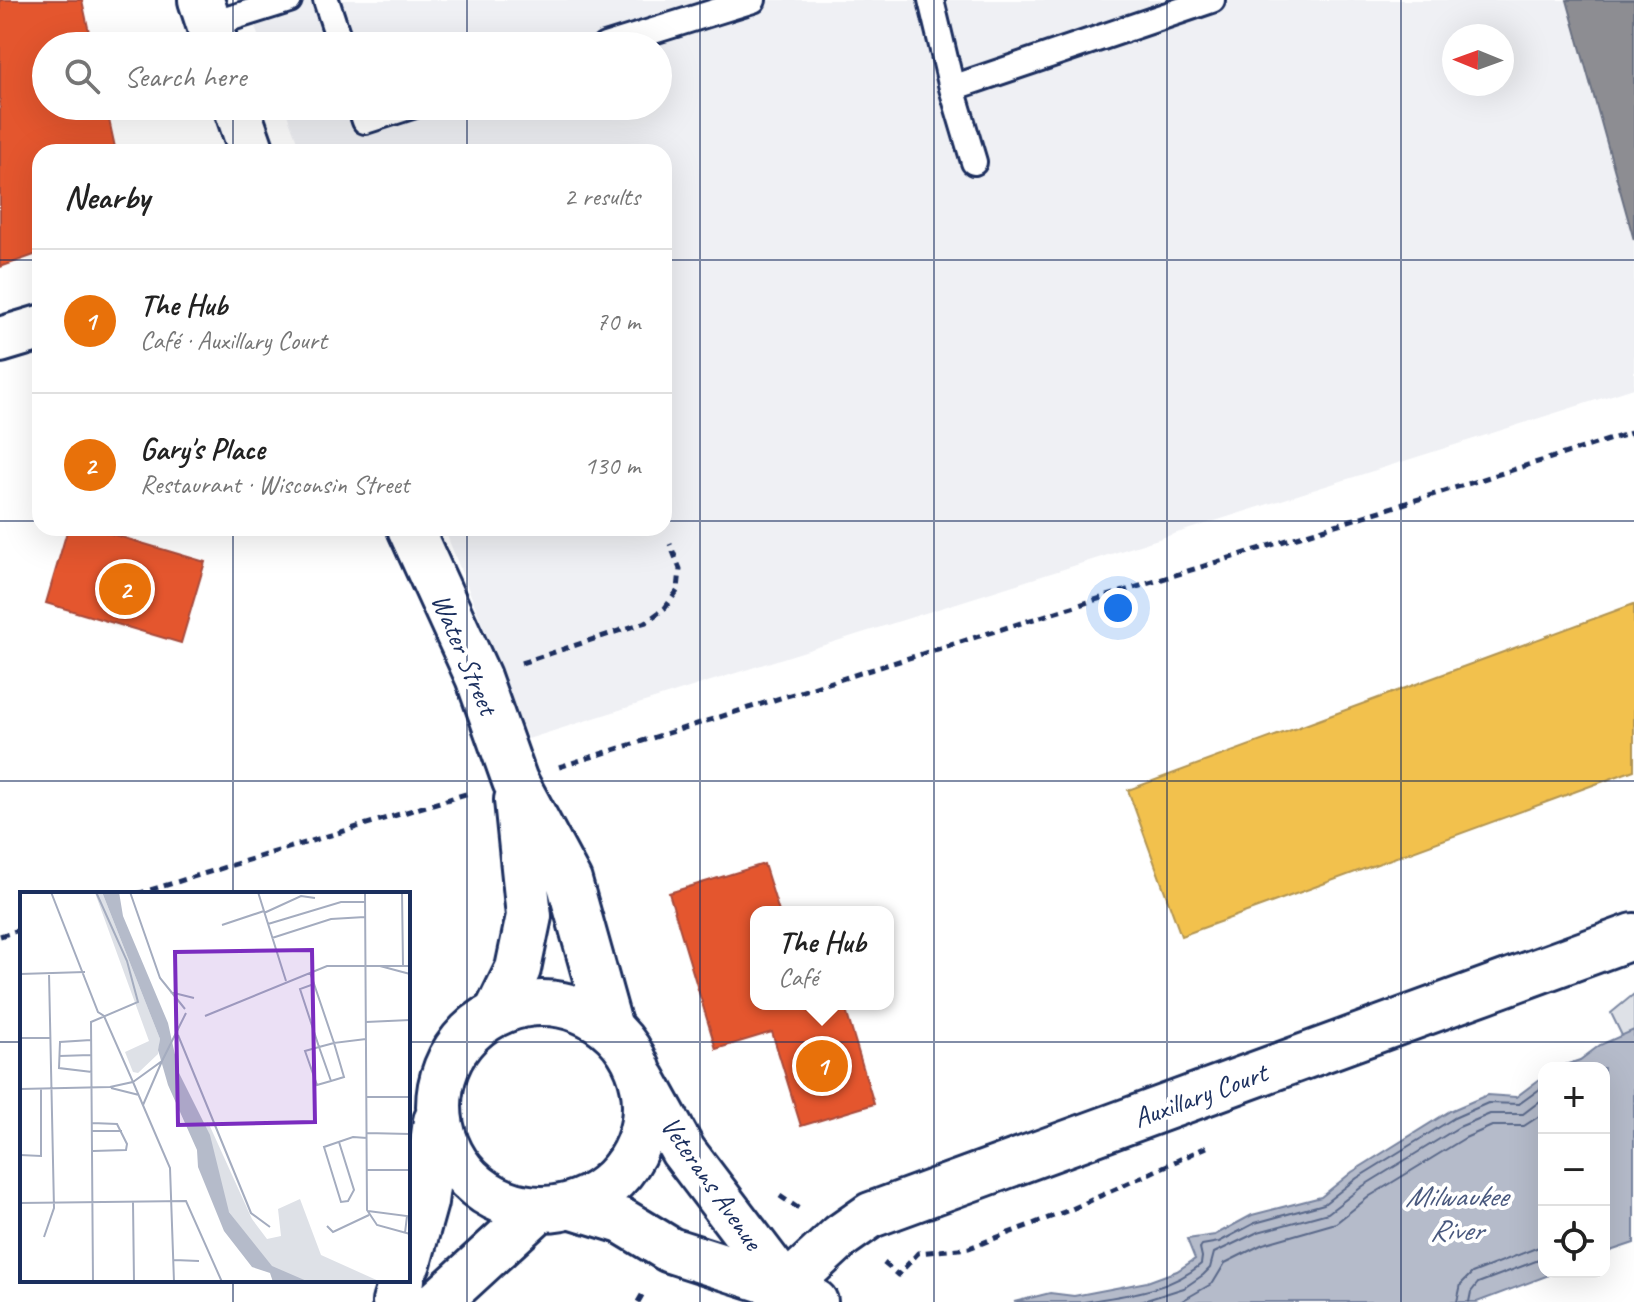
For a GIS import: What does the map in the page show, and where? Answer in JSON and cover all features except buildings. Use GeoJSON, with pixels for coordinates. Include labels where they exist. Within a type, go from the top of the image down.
{"type":"FeatureCollection","features":[{"type":"Feature","properties":{"kind":"street"},"geometry":{"type":"LineString","coordinates":[[241,120],[249,144]]}},
{"type":"Feature","properties":{"kind":"street"},"geometry":{"type":"LineString","coordinates":[[0,340],[32,330]]}},
{"type":"Feature","properties":{"kind":"street","name":"Water Street"},"geometry":{"type":"LineString","coordinates":[[414,536],[478,677],[515,781],[569,881],[610,1028]]}},
{"type":"Feature","properties":{"kind":"street","name":"Water Street"},"geometry":{"type":"LineString","coordinates":[[497,1012],[518,969],[529,916],[515,781]]}},
{"type":"Feature","properties":{"kind":"street","name":"Auxillary Court"},"geometry":{"type":"LineString","coordinates":[[800,1294],[841,1236],[871,1215],[1634,936]]}},
{"type":"Feature","properties":{"kind":"street"},"geometry":{"type":"LineString","coordinates":[[410,1256],[425,1202],[438,1095],[445,1069],[457,1045],[475,1026],[497,1012],[526,1003],[557,1004],[585,1012],[610,1028],[630,1051],[642,1077],[646,1109],[640,1141],[624,1170],[602,1192],[555,1208],[438,1302]]}},
{"type":"Feature","properties":{"kind":"street","name":"Veterans Avenue"},"geometry":{"type":"LineString","coordinates":[[642,1077],[683,1151],[800,1294]]}},
{"type":"Feature","properties":{"kind":"street"},"geometry":{"type":"LineString","coordinates":[[438,1095],[440,1129],[453,1161],[475,1187],[504,1204],[555,1208]]}},
{"type":"Feature","properties":{"kind":"street","name":"Veterans Avenue"},"geometry":{"type":"LineString","coordinates":[[555,1208],[622,1221],[670,1250],[800,1294]]}},
{"type":"Feature","properties":{"kind":"street"},"geometry":{"type":"LineString","coordinates":[[395,1302],[401,1282]]}},
{"type":"Feature","properties":{"kind":"lane"},"geometry":{"type":"LineString","coordinates":[[209,24],[289,0]]}},
{"type":"Feature","properties":{"kind":"lane"},"geometry":{"type":"LineString","coordinates":[[326,0],[336,32]]}},
{"type":"Feature","properties":{"kind":"lane"},"geometry":{"type":"LineString","coordinates":[[650,32],[753,0]]}},
{"type":"Feature","properties":{"kind":"lane"},"geometry":{"type":"LineString","coordinates":[[931,0],[974,162]]}},
{"type":"Feature","properties":{"kind":"lane"},"geometry":{"type":"LineString","coordinates":[[952,88],[1212,0]]}},
{"type":"Feature","properties":{"kind":"path"},"geometry":{"type":"LineString","coordinates":[[144,892],[515,781],[1634,432]]}},
{"type":"Feature","properties":{"kind":"path"},"geometry":{"type":"LineString","coordinates":[[478,677],[646,622],[665,608],[678,590],[680,569],[670,544]]}},
{"type":"Feature","properties":{"kind":"path"},"geometry":{"type":"LineString","coordinates":[[0,936],[20,930]]}},
{"type":"Feature","properties":{"kind":"path"},"geometry":{"type":"LineString","coordinates":[[884,1263],[898,1275]]}},
{"type":"Feature","properties":{"kind":"shaded area"},"geometry":{"type":"Polygon","coordinates":[[[245,0],[1634,0],[1634,388],[528,739],[447,536],[672,536],[672,144],[298,144],[289,120],[672,120],[672,32],[257,32],[245,0]]]}},
{"type":"Feature","properties":{"kind":"shaded area"},"geometry":{"type":"Polygon","coordinates":[[[1634,994],[1634,1049],[1629,1050],[1611,1013],[1634,994]]]}},
{"type":"Feature","properties":{"kind":"water"},"geometry":{"type":"Polygon","coordinates":[[[1634,1030],[1634,1243],[1610,1251],[1610,1062],[1574,1062],[1600,1045],[1634,1030]]]}},
{"type":"Feature","properties":{"kind":"water","name":"Milwaukee River"},"geometry":{"type":"Polygon","coordinates":[[[1538,1080],[1538,1278],[1541,1278],[1477,1302],[1014,1302],[1050,1293],[1074,1296],[1147,1282],[1177,1271],[1195,1259],[1187,1239],[1215,1235],[1252,1215],[1321,1197],[1352,1172],[1450,1111],[1487,1095],[1516,1097],[1538,1080]]]}},
{"type":"Feature","properties":{"kind":"place","name":"Gary's Place"},"geometry":{"type":"Point","coordinates":[125,589]}},
{"type":"Feature","properties":{"kind":"place","name":"The Hub"},"geometry":{"type":"Point","coordinates":[822,1066]}}]}
